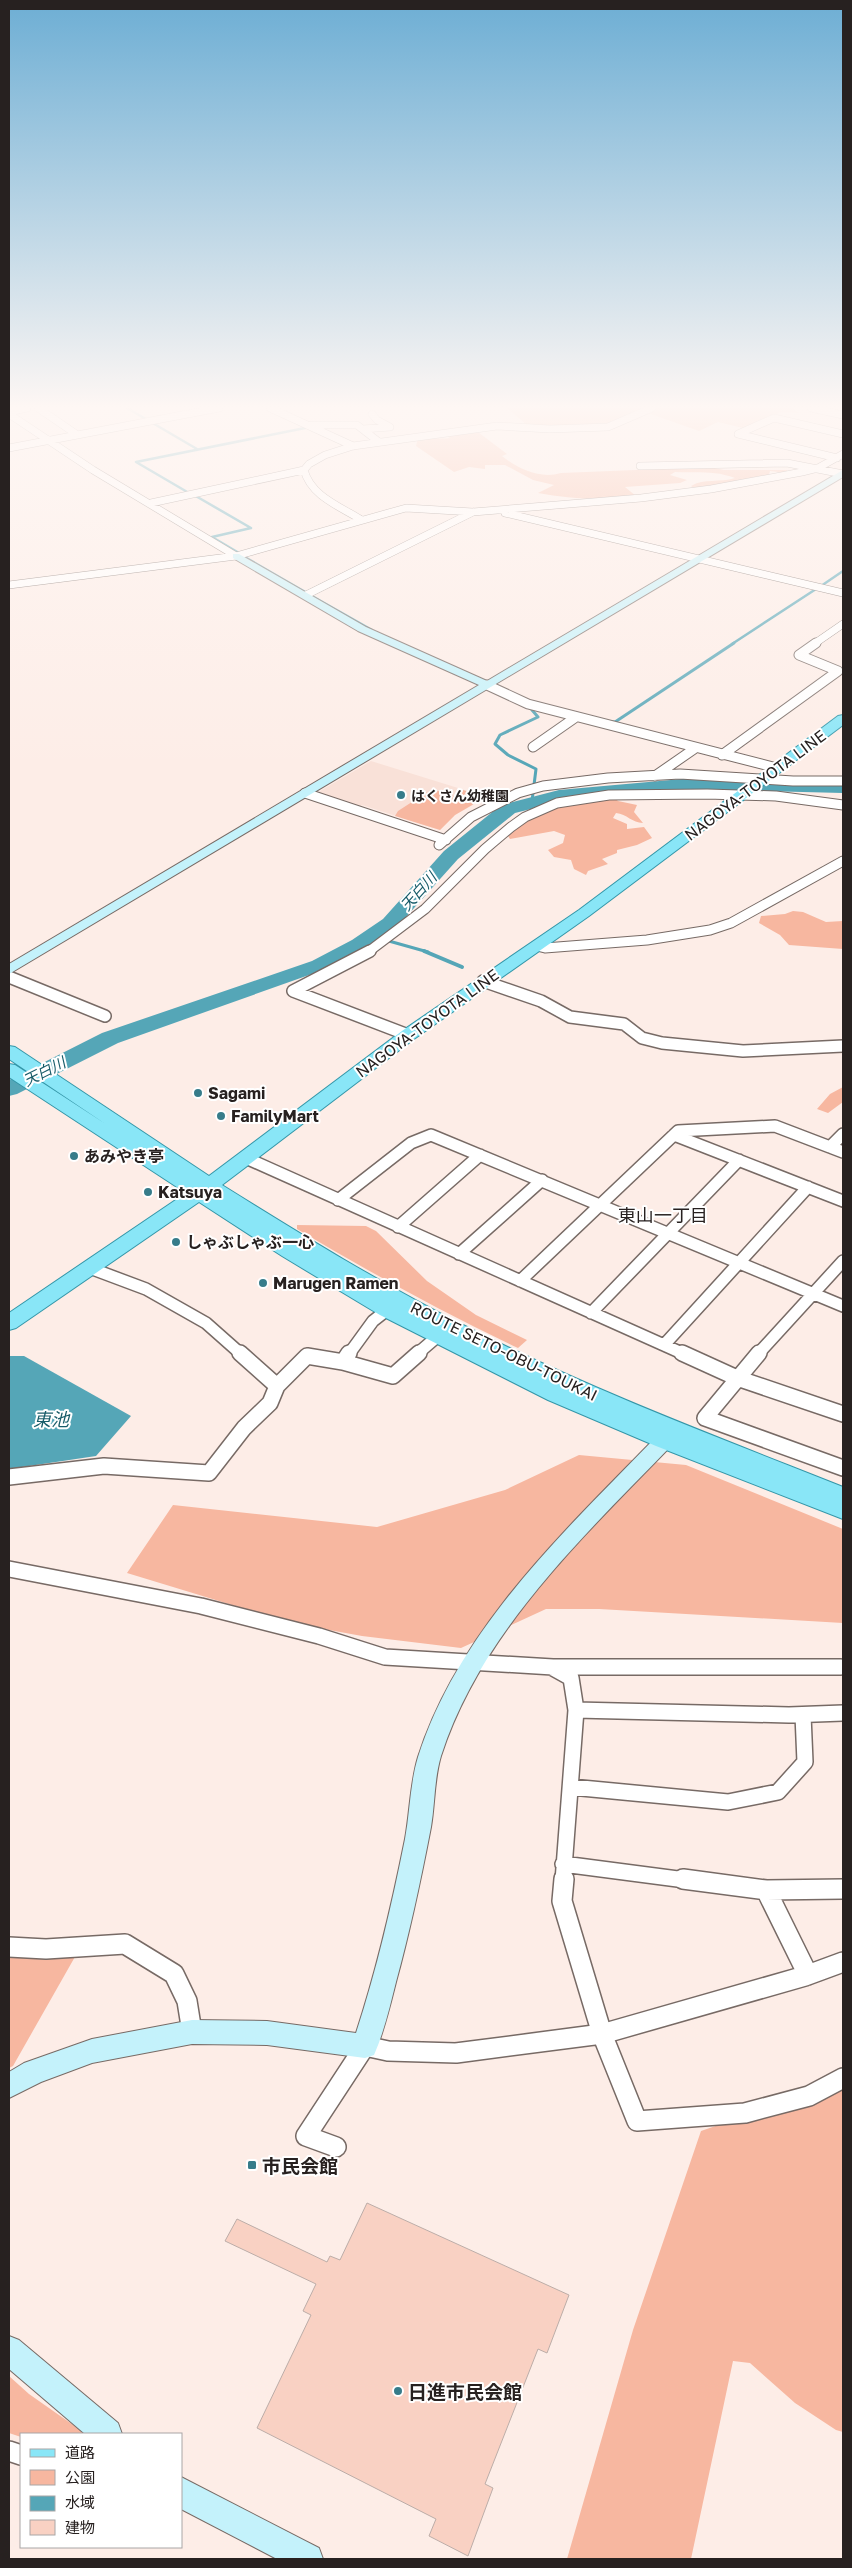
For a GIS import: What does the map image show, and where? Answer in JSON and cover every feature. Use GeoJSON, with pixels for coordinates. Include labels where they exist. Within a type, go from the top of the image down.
{"type":"FeatureCollection","features":[{"type":"Feature","properties":{"kind":"main road","name":"NAGOYA-TOYOTA LINE"},"geometry":{"type":"LineString","coordinates":[[9,1323],[205,1188],[408,1035],[483,981],[537,946],[843,719]]}},
{"type":"Feature","properties":{"kind":"main road","name":"ROUTE SETO-OBU-TOUKAI"},"geometry":{"type":"LineString","coordinates":[[9,1051],[16,1065],[205,1188],[406,1304],[571,1386],[843,1496]]}},
{"type":"Feature","properties":{"kind":"main road","name":"ROUTE SETO-OBU-TOUKAI"},"geometry":{"type":"LineString","coordinates":[[205,1188],[289,1252],[387,1310],[438,1336],[556,1394],[664,1441],[843,1511]]}},
{"type":"Feature","properties":{"kind":"street"},"geometry":{"type":"LineString","coordinates":[[190,528],[362,629],[528,704],[694,749],[777,768]]}},
{"type":"Feature","properties":{"kind":"street"},"geometry":{"type":"LineString","coordinates":[[9,585],[236,556],[330,528]]}},
{"type":"Feature","properties":{"kind":"street"},"geometry":{"type":"LineString","coordinates":[[306,595],[441,528]]}},
{"type":"Feature","properties":{"kind":"street"},"geometry":{"type":"LineString","coordinates":[[570,528],[843,593]]}},
{"type":"Feature","properties":{"kind":"street"},"geometry":{"type":"LineString","coordinates":[[9,970],[754,528]]}},
{"type":"Feature","properties":{"kind":"street"},"geometry":{"type":"LineString","coordinates":[[722,755],[838,671],[799,655],[843,624]]}},
{"type":"Feature","properties":{"kind":"street"},"geometry":{"type":"LineString","coordinates":[[533,747],[576,717]]}},
{"type":"Feature","properties":{"kind":"street"},"geometry":{"type":"LineString","coordinates":[[655,776],[694,749]]}},
{"type":"Feature","properties":{"kind":"street"},"geometry":{"type":"LineString","coordinates":[[306,793],[445,843],[471,817],[518,793],[543,786],[580,781],[697,775],[793,782],[843,781]]}},
{"type":"Feature","properties":{"kind":"street"},"geometry":{"type":"LineString","coordinates":[[408,1035],[293,991],[349,963],[408,923],[495,840],[537,811],[568,801],[600,796],[692,793],[801,798],[843,805]]}},
{"type":"Feature","properties":{"kind":"street"},"geometry":{"type":"LineString","coordinates":[[537,946],[545,948],[647,940],[710,930],[731,923],[843,861]]}},
{"type":"Feature","properties":{"kind":"street"},"geometry":{"type":"LineString","coordinates":[[9,977],[105,1016]]}},
{"type":"Feature","properties":{"kind":"street"},"geometry":{"type":"LineString","coordinates":[[483,981],[541,1001],[570,1016],[624,1024],[642,1038],[662,1043],[743,1051],[843,1046]]}},
{"type":"Feature","properties":{"kind":"street"},"geometry":{"type":"LineString","coordinates":[[520,1281],[674,1135],[683,1130],[775,1126],[843,1152]]}},
{"type":"Feature","properties":{"kind":"street"},"geometry":{"type":"LineString","coordinates":[[830,1147],[843,1134]]}},
{"type":"Feature","properties":{"kind":"street"},"geometry":{"type":"LineString","coordinates":[[338,1200],[411,1143],[431,1135],[843,1306]]}},
{"type":"Feature","properties":{"kind":"street"},"geometry":{"type":"LineString","coordinates":[[674,1135],[843,1201]]}},
{"type":"Feature","properties":{"kind":"street"},"geometry":{"type":"LineString","coordinates":[[398,1227],[480,1155]]}},
{"type":"Feature","properties":{"kind":"street"},"geometry":{"type":"LineString","coordinates":[[246,1158],[737,1378],[843,1414]]}},
{"type":"Feature","properties":{"kind":"street"},"geometry":{"type":"LineString","coordinates":[[591,1313],[739,1160]]}},
{"type":"Feature","properties":{"kind":"street"},"geometry":{"type":"LineString","coordinates":[[459,1254],[542,1180]]}},
{"type":"Feature","properties":{"kind":"street"},"geometry":{"type":"LineString","coordinates":[[664,1345],[808,1187]]}},
{"type":"Feature","properties":{"kind":"street"},"geometry":{"type":"LineString","coordinates":[[843,1261],[737,1378],[709,1412],[706,1419],[843,1468]]}},
{"type":"Feature","properties":{"kind":"street"},"geometry":{"type":"LineString","coordinates":[[90,1268],[146,1289],[206,1324],[277,1386]]}},
{"type":"Feature","properties":{"kind":"street"},"geometry":{"type":"LineString","coordinates":[[343,1362],[373,1321],[387,1310]]}},
{"type":"Feature","properties":{"kind":"street"},"geometry":{"type":"LineString","coordinates":[[9,1477],[104,1466],[209,1473],[244,1428],[270,1403],[277,1386],[307,1356],[343,1362],[393,1376],[438,1336]]}},
{"type":"Feature","properties":{"kind":"street"},"geometry":{"type":"LineString","coordinates":[[336,2147],[306,2136],[365,2046],[381,1996],[420,1826],[429,1758],[447,1710],[474,1664],[519,1600],[586,1523],[664,1441]]}},
{"type":"Feature","properties":{"kind":"street"},"geometry":{"type":"LineString","coordinates":[[9,1570],[201,1606],[319,1636],[385,1657],[474,1664],[553,1667],[841,1667]]}},
{"type":"Feature","properties":{"kind":"street"},"geometry":{"type":"LineString","coordinates":[[553,1667],[571,1678],[576,1710],[563,1864],[562,1901],[602,2034],[636,2121],[745,2113],[809,2096],[843,2078]]}},
{"type":"Feature","properties":{"kind":"street"},"geometry":{"type":"LineString","coordinates":[[576,1710],[803,1715],[843,1713]]}},
{"type":"Feature","properties":{"kind":"street"},"geometry":{"type":"LineString","coordinates":[[571,1787],[728,1802],[778,1792],[805,1762],[803,1715]]}},
{"type":"Feature","properties":{"kind":"street"},"geometry":{"type":"LineString","coordinates":[[563,1864],[766,1890],[843,1889]]}},
{"type":"Feature","properties":{"kind":"street"},"geometry":{"type":"LineString","coordinates":[[766,1890],[808,1975]]}},
{"type":"Feature","properties":{"kind":"street"},"geometry":{"type":"LineString","coordinates":[[9,1947],[46,1949],[125,1944],[174,1974],[187,2000],[192,2032]]}},
{"type":"Feature","properties":{"kind":"street"},"geometry":{"type":"LineString","coordinates":[[9,2086],[33,2072],[92,2051],[192,2032],[267,2033],[365,2046],[388,2051],[456,2053],[602,2034],[808,1975],[843,1962]]}},
{"type":"Feature","properties":{"kind":"street"},"geometry":{"type":"LineString","coordinates":[[9,2350],[106,2433]]}},
{"type":"Feature","properties":{"kind":"street"},"geometry":{"type":"LineString","coordinates":[[182,2493],[308,2559]]}},
{"type":"Feature","properties":{"kind":"shaded area","name":"はくさん幼稚園"},"geometry":{"type":"Polygon","coordinates":[[[371,761],[487,797],[455,815],[440,830],[362,805],[358,808],[315,794],[371,761]]]}},
{"type":"Feature","properties":{"kind":"green space"},"geometry":{"type":"Polygon","coordinates":[[[432,789],[454,796],[463,790],[479,795],[479,801],[455,815],[440,830],[395,816],[398,811],[432,789]]]}},
{"type":"Feature","properties":{"kind":"green space"},"geometry":{"type":"Polygon","coordinates":[[[613,796],[618,801],[637,805],[634,812],[643,823],[616,813],[613,818],[627,824],[627,829],[644,827],[652,838],[637,845],[617,850],[617,853],[602,859],[608,864],[588,871],[586,875],[574,869],[571,860],[554,857],[548,850],[563,843],[565,835],[554,831],[510,839],[508,836],[529,819],[549,807],[613,796]]]}},
{"type":"Feature","properties":{"kind":"green space"},"geometry":{"type":"Polygon","coordinates":[[[793,911],[803,912],[826,922],[843,921],[843,949],[789,945],[780,935],[759,923],[761,916],[785,914],[793,911]]]}},
{"type":"Feature","properties":{"kind":"green space"},"geometry":{"type":"Polygon","coordinates":[[[843,1087],[843,1102],[828,1113],[817,1109],[830,1094],[843,1087]]]}},
{"type":"Feature","properties":{"kind":"green space"},"geometry":{"type":"Polygon","coordinates":[[[297,1225],[366,1226],[376,1231],[427,1281],[476,1315],[527,1340],[518,1348],[462,1320],[324,1245],[297,1229],[297,1225]]]}},
{"type":"Feature","properties":{"kind":"green space"},"geometry":{"type":"Polygon","coordinates":[[[579,1455],[686,1465],[843,1529],[843,1623],[599,1609],[546,1609],[461,1648],[362,1636],[291,1623],[127,1573],[173,1505],[377,1527],[505,1490],[579,1455]]]}},
{"type":"Feature","properties":{"kind":"green space"},"geometry":{"type":"Polygon","coordinates":[[[76,1955],[13,2066],[9,2068],[9,1956],[45,1959],[76,1955]]]}},
{"type":"Feature","properties":{"kind":"green space"},"geometry":{"type":"Polygon","coordinates":[[[843,2082],[843,2432],[836,2430],[795,2403],[750,2363],[733,2361],[691,2559],[567,2559],[633,2330],[701,2131],[843,2082]]]}},
{"type":"Feature","properties":{"kind":"green space"},"geometry":{"type":"Polygon","coordinates":[[[9,2376],[29,2394],[85,2433],[20,2433],[20,2437],[9,2433],[9,2376]]]}},
{"type":"Feature","properties":{"kind":"water","name":"東池"},"geometry":{"type":"Polygon","coordinates":[[[9,1356],[24,1356],[131,1416],[96,1456],[9,1469],[9,1356]]]}},
{"type":"Feature","properties":{"kind":"building","name":"日進市民会館"},"geometry":{"type":"Polygon","coordinates":[[[367,2203],[569,2295],[547,2353],[538,2349],[485,2484],[493,2488],[468,2556],[429,2536],[436,2519],[257,2428],[311,2315],[303,2311],[316,2284],[225,2241],[237,2219],[327,2262],[330,2256],[340,2260],[367,2203]]]}},
{"type":"Feature","properties":{"kind":"waterway"},"geometry":{"type":"LineString","coordinates":[[239,553],[212,537],[251,528]]}},
{"type":"Feature","properties":{"kind":"waterway"},"geometry":{"type":"LineString","coordinates":[[243,556],[307,593]]}},
{"type":"Feature","properties":{"kind":"waterway"},"geometry":{"type":"LineString","coordinates":[[821,586],[843,571]]}},
{"type":"Feature","properties":{"kind":"waterway"},"geometry":{"type":"LineString","coordinates":[[732,644],[816,589]]}},
{"type":"Feature","properties":{"kind":"waterway"},"geometry":{"type":"LineString","coordinates":[[312,596],[372,630]]}},
{"type":"Feature","properties":{"kind":"waterway"},"geometry":{"type":"LineString","coordinates":[[610,722],[615,722],[734,643]]}},
{"type":"Feature","properties":{"kind":"waterway"},"geometry":{"type":"LineString","coordinates":[[532,710],[538,717],[500,735],[495,744],[508,755],[536,769],[532,801]]}},
{"type":"Feature","properties":{"kind":"waterway","name":"天白川"},"geometry":{"type":"LineString","coordinates":[[9,1089],[110,1038],[319,965],[359,944],[390,923],[451,855],[482,828],[508,809],[559,796],[682,784],[746,784],[778,788],[843,788]]}},
{"type":"Feature","properties":{"kind":"waterway"},"geometry":{"type":"LineString","coordinates":[[371,936],[428,952]]}},
{"type":"Feature","properties":{"kind":"waterway"},"geometry":{"type":"LineString","coordinates":[[424,951],[462,967]]}},
{"type":"Feature","properties":{"kind":"place","name":"はくさん幼稚園"},"geometry":{"type":"Point","coordinates":[401,795]}},
{"type":"Feature","properties":{"kind":"place","name":"Sagami"},"geometry":{"type":"Point","coordinates":[198,1093]}},
{"type":"Feature","properties":{"kind":"place","name":"FamilyMart"},"geometry":{"type":"Point","coordinates":[221,1116]}},
{"type":"Feature","properties":{"kind":"place","name":"あみやき亭"},"geometry":{"type":"Point","coordinates":[74,1156]}},
{"type":"Feature","properties":{"kind":"place","name":"Katsuya"},"geometry":{"type":"Point","coordinates":[148,1192]}},
{"type":"Feature","properties":{"kind":"place","name":"しゃぶしゃぶ一心"},"geometry":{"type":"Point","coordinates":[176,1242]}},
{"type":"Feature","properties":{"kind":"place","name":"Marugen Ramen"},"geometry":{"type":"Point","coordinates":[263,1283]}},
{"type":"Feature","properties":{"kind":"place","name":"市民会館"},"geometry":{"type":"Point","coordinates":[252,2165]}},
{"type":"Feature","properties":{"kind":"place","name":"日進市民会館"},"geometry":{"type":"Point","coordinates":[398,2391]}},
{"type":"Feature","properties":{"kind":"district","name":"東山一丁目"},"geometry":{"type":"Point","coordinates":[663,1215]}}]}
